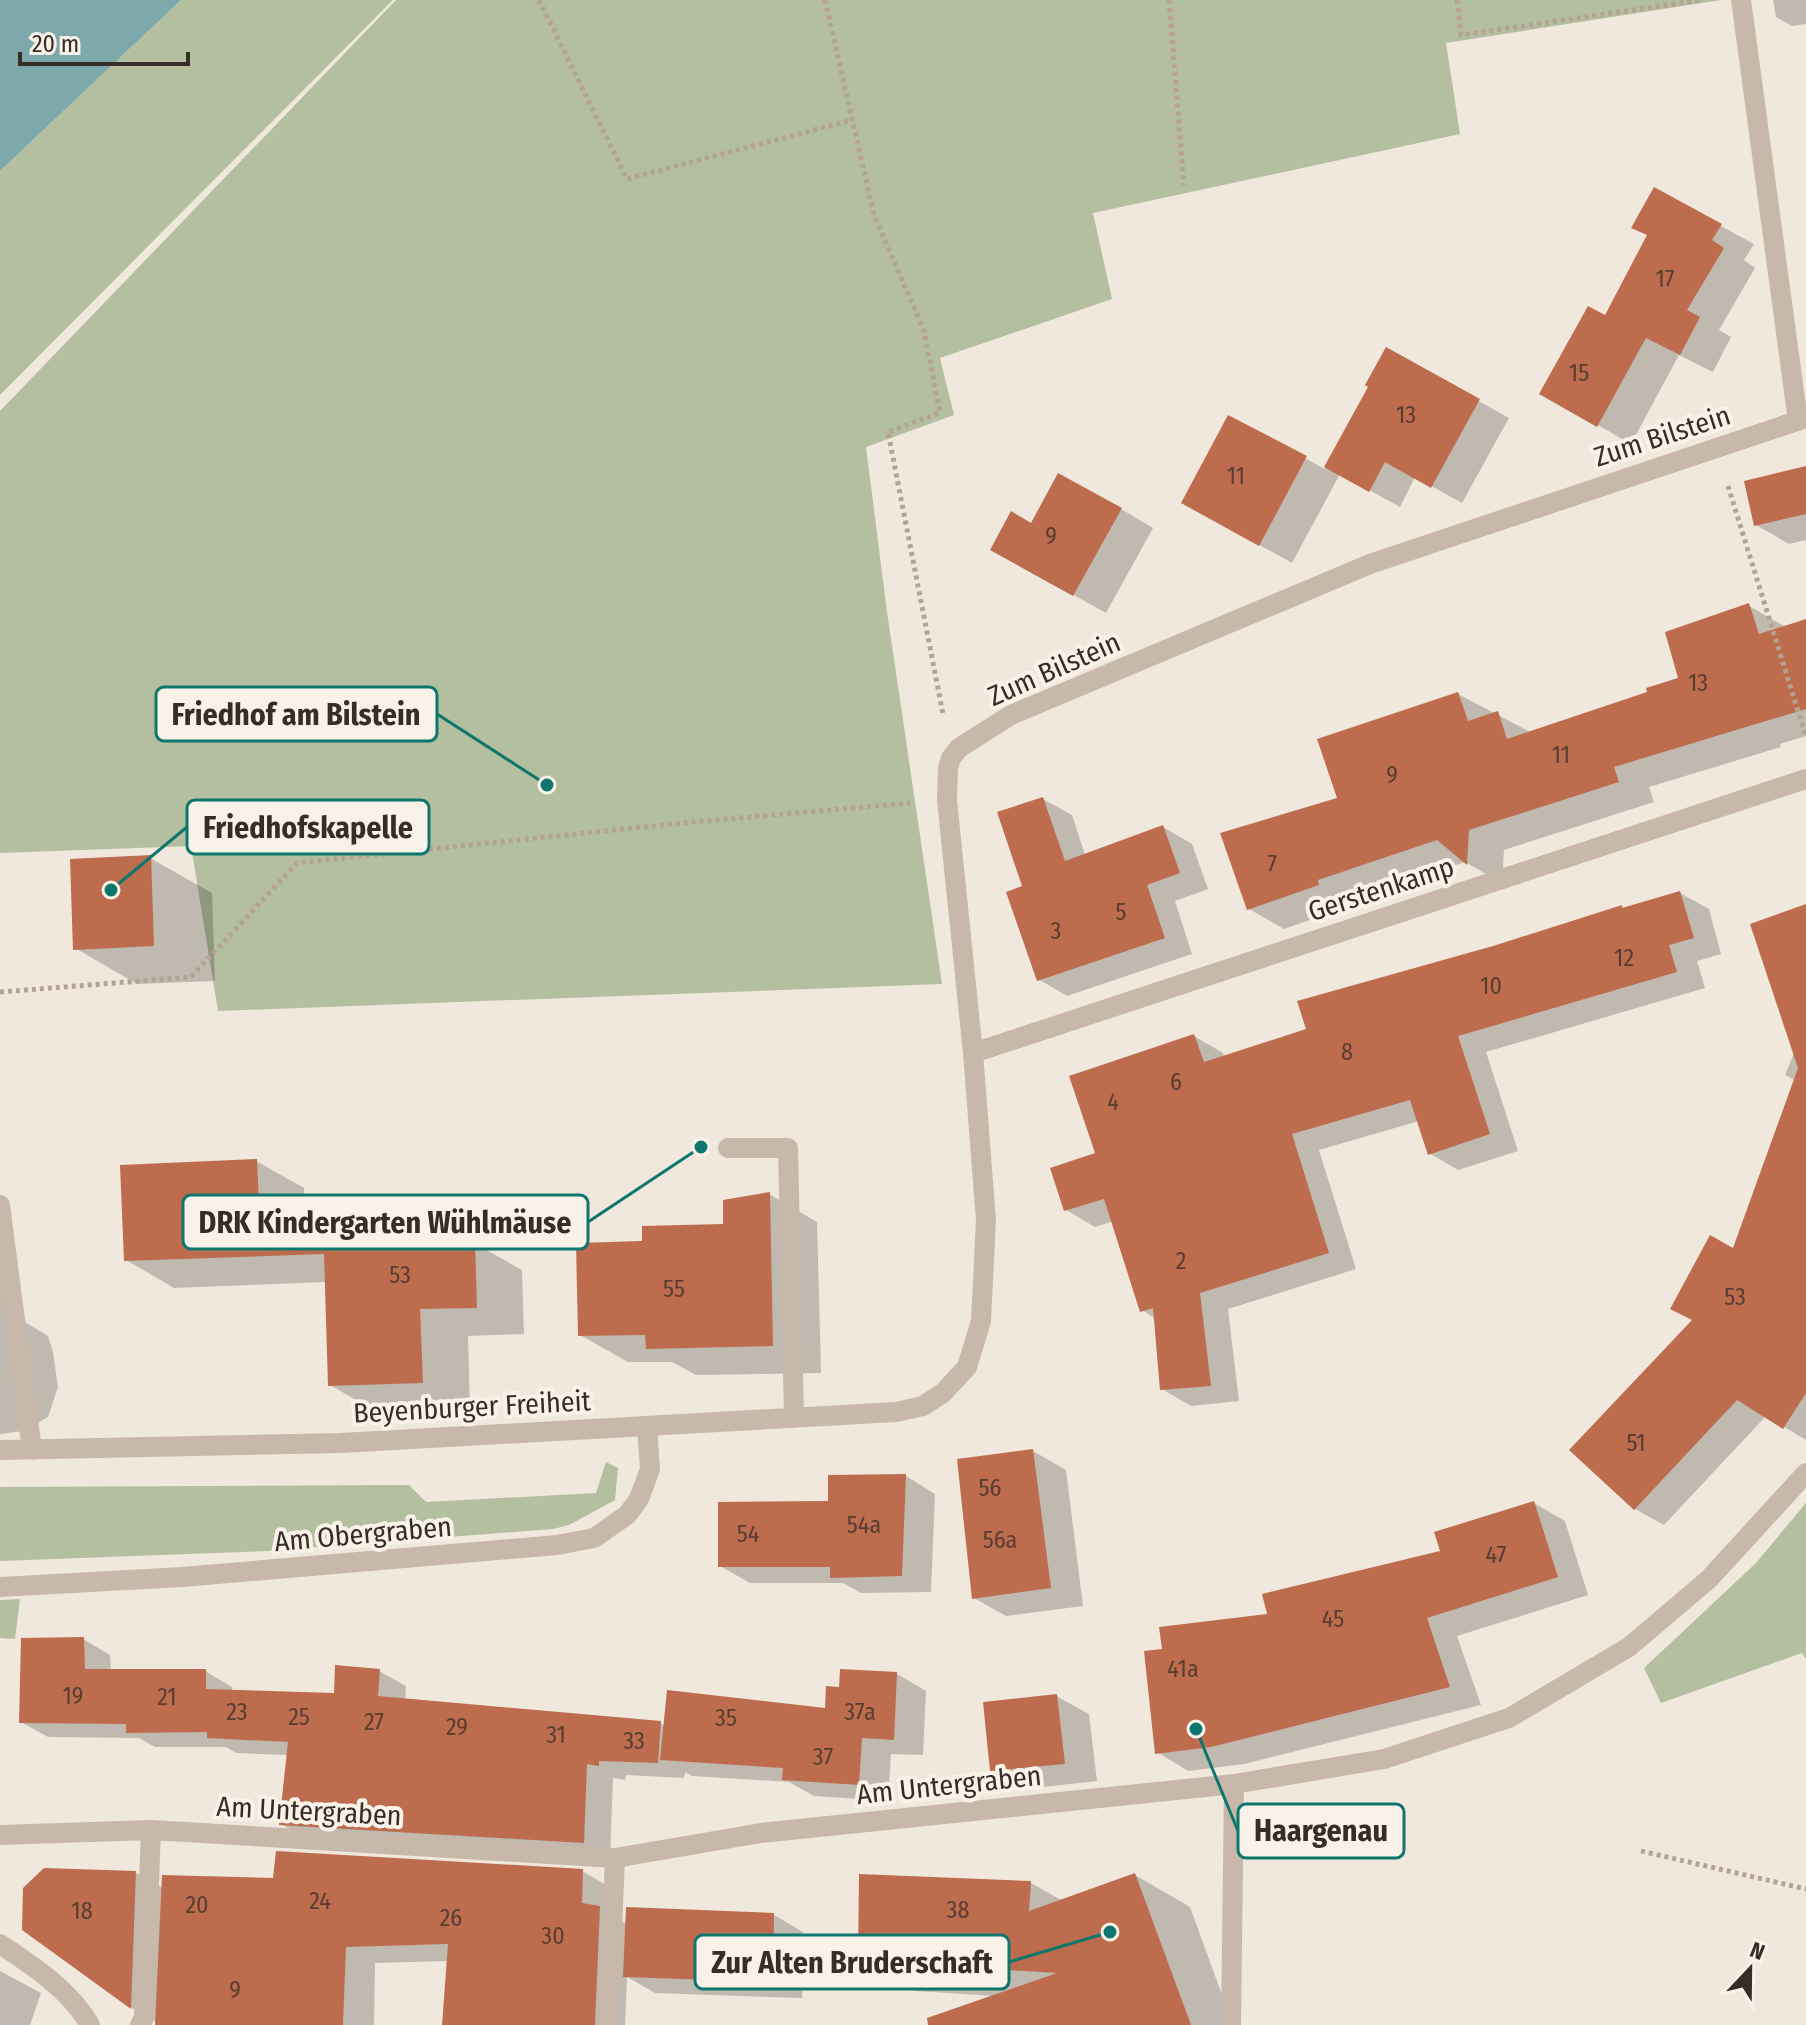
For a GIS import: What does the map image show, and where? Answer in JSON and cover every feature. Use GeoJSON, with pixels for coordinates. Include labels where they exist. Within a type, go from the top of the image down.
{"type":"FeatureCollection","features":[{"type":"Feature","properties":{"kind":"street","name":"Zum Bilstein"},"geometry":{"type":"LineString","coordinates":[[951,758],[959,748],[1011,715],[1370,564],[1802,420],[1741,0]]}},
{"type":"Feature","properties":{"kind":"street"},"geometry":{"type":"LineString","coordinates":[[951,758],[947,800],[973,1053]]}},
{"type":"Feature","properties":{"kind":"street","name":"Gerstenkamp"},"geometry":{"type":"LineString","coordinates":[[973,1053],[1806,779]]}},
{"type":"Feature","properties":{"kind":"street","name":"Beyenburger Freiheit"},"geometry":{"type":"LineString","coordinates":[[0,1450],[341,1443],[896,1412],[923,1406],[943,1393],[967,1367],[981,1321],[986,1220],[973,1053]]}},
{"type":"Feature","properties":{"kind":"street"},"geometry":{"type":"LineString","coordinates":[[728,1148],[788,1148],[794,1418]]}},
{"type":"Feature","properties":{"kind":"street"},"geometry":{"type":"LineString","coordinates":[[0,1205],[32,1450]]}},
{"type":"Feature","properties":{"kind":"street","name":"Am Obergraben"},"geometry":{"type":"LineString","coordinates":[[0,1587],[182,1577],[557,1545],[594,1538],[627,1515],[639,1499],[650,1469],[647,1426]]}},
{"type":"Feature","properties":{"kind":"street","name":"Am Untergraben"},"geometry":{"type":"LineString","coordinates":[[0,1835],[151,1830],[615,1858],[761,1833],[1234,1784],[1384,1759],[1509,1718],[1629,1647],[1709,1579],[1806,1473]]}},
{"type":"Feature","properties":{"kind":"street"},"geometry":{"type":"LineString","coordinates":[[1231,2025],[1234,1784]]}},
{"type":"Feature","properties":{"kind":"street"},"geometry":{"type":"LineString","coordinates":[[140,2025],[144,2018],[151,1830]]}},
{"type":"Feature","properties":{"kind":"street"},"geometry":{"type":"LineString","coordinates":[[608,2025],[615,1858]]}},
{"type":"Feature","properties":{"kind":"street"},"geometry":{"type":"LineString","coordinates":[[0,1944],[44,1974],[84,2013],[90,2025]]}},
{"type":"Feature","properties":{"kind":"path"},"geometry":{"type":"LineString","coordinates":[[539,0],[627,179],[852,120]]}},
{"type":"Feature","properties":{"kind":"path"},"geometry":{"type":"LineString","coordinates":[[825,0],[874,215],[924,331],[940,413],[888,432],[951,758]]}},
{"type":"Feature","properties":{"kind":"path"},"geometry":{"type":"LineString","coordinates":[[1169,0],[1184,185]]}},
{"type":"Feature","properties":{"kind":"path"},"geometry":{"type":"LineString","coordinates":[[1457,0],[1461,35],[1701,0]]}},
{"type":"Feature","properties":{"kind":"path"},"geometry":{"type":"LineString","coordinates":[[1716,447],[1806,737]]}},
{"type":"Feature","properties":{"kind":"path"},"geometry":{"type":"LineString","coordinates":[[0,992],[191,977],[297,863],[682,823],[947,800]]}},
{"type":"Feature","properties":{"kind":"path"},"geometry":{"type":"LineString","coordinates":[[1641,1851],[1806,1889]]}},
{"type":"Feature","properties":{"kind":"green space"},"geometry":{"type":"Polygon","coordinates":[[[181,0],[393,0],[0,395],[0,171],[181,0]]]}},
{"type":"Feature","properties":{"kind":"green space"},"geometry":{"type":"Polygon","coordinates":[[[396,0],[1721,0],[1446,43],[1460,134],[1093,213],[1112,299],[940,358],[954,415],[866,447],[942,984],[218,1011],[191,846],[0,853],[0,411],[396,0]]]}},
{"type":"Feature","properties":{"kind":"green space"},"geometry":{"type":"Polygon","coordinates":[[[606,1462],[618,1468],[615,1500],[569,1525],[553,1529],[267,1551],[0,1561],[0,1487],[409,1485],[426,1502],[596,1493],[606,1462]]]}},
{"type":"Feature","properties":{"kind":"green space"},"geometry":{"type":"Polygon","coordinates":[[[1806,1503],[1806,1659],[1802,1653],[1661,1703],[1644,1668],[1756,1563],[1806,1503]]]}},
{"type":"Feature","properties":{"kind":"green space"},"geometry":{"type":"Polygon","coordinates":[[[20,1599],[15,1639],[0,1638],[0,1600],[20,1599]]]}},
{"type":"Feature","properties":{"kind":"water"},"geometry":{"type":"Polygon","coordinates":[[[0,0],[181,0],[0,171],[0,0]]]}},
{"type":"Feature","properties":{"kind":"building"},"geometry":{"type":"Polygon","coordinates":[[[1654,187],[1722,224],[1712,240],[1724,248],[1687,310],[1700,317],[1680,355],[1646,338],[1597,427],[1539,394],[1588,306],[1605,315],[1647,235],[1631,228],[1654,187]]]}},
{"type":"Feature","properties":{"kind":"building"},"geometry":{"type":"Polygon","coordinates":[[[1386,347],[1480,399],[1431,488],[1385,462],[1369,492],[1324,467],[1386,347]]]}},
{"type":"Feature","properties":{"kind":"building"},"geometry":{"type":"Polygon","coordinates":[[[1228,415],[1307,456],[1259,546],[1181,503],[1228,415]]]}},
{"type":"Feature","properties":{"kind":"building"},"geometry":{"type":"Polygon","coordinates":[[[1806,466],[1806,514],[1754,526],[1744,481],[1806,466]]]}},
{"type":"Feature","properties":{"kind":"building"},"geometry":{"type":"Polygon","coordinates":[[[1058,473],[1122,508],[1073,596],[990,550],[1011,511],[1031,523],[1058,473]]]}},
{"type":"Feature","properties":{"kind":"building"},"geometry":{"type":"Polygon","coordinates":[[[1749,603],[1759,634],[1806,619],[1806,709],[1614,767],[1619,782],[1469,830],[1467,865],[1437,840],[1318,880],[1319,885],[1247,910],[1220,833],[1337,798],[1317,739],[1458,692],[1468,721],[1498,711],[1507,739],[1647,692],[1646,688],[1678,678],[1665,632],[1749,603]]]}},
{"type":"Feature","properties":{"kind":"building"},"geometry":{"type":"Polygon","coordinates":[[[1043,797],[1065,861],[1163,825],[1180,873],[1147,885],[1165,938],[1037,981],[1006,892],[1022,886],[997,812],[1043,797]]]}},
{"type":"Feature","properties":{"kind":"building"},"geometry":{"type":"Polygon","coordinates":[[[151,855],[154,946],[73,950],[70,859],[151,855]]]}},
{"type":"Feature","properties":{"kind":"building"},"geometry":{"type":"Polygon","coordinates":[[[1680,891],[1694,938],[1669,945],[1677,972],[1458,1036],[1490,1134],[1428,1155],[1410,1100],[1292,1134],[1329,1253],[1200,1293],[1211,1386],[1160,1390],[1153,1308],[1140,1312],[1104,1199],[1064,1211],[1050,1168],[1095,1153],[1069,1076],[1194,1034],[1204,1062],[1306,1029],[1297,1001],[1493,946],[1622,905],[1622,908],[1680,891]]]}},
{"type":"Feature","properties":{"kind":"building"},"geometry":{"type":"Polygon","coordinates":[[[1806,904],[1806,1393],[1783,1429],[1737,1400],[1634,1510],[1569,1450],[1692,1320],[1670,1309],[1710,1235],[1733,1248],[1798,1068],[1750,924],[1806,904]]]}},
{"type":"Feature","properties":{"kind":"building"},"geometry":{"type":"Polygon","coordinates":[[[257,1159],[259,1205],[418,1200],[419,1242],[475,1241],[477,1308],[420,1309],[423,1383],[328,1386],[324,1254],[124,1261],[120,1165],[257,1159]]]}},
{"type":"Feature","properties":{"kind":"building"},"geometry":{"type":"Polygon","coordinates":[[[770,1192],[773,1346],[646,1349],[645,1335],[578,1336],[576,1243],[642,1241],[642,1226],[723,1224],[723,1200],[770,1192]]]}},
{"type":"Feature","properties":{"kind":"building"},"geometry":{"type":"Polygon","coordinates":[[[1033,1449],[1051,1588],[972,1599],[957,1459],[1033,1449]]]}},
{"type":"Feature","properties":{"kind":"building"},"geometry":{"type":"Polygon","coordinates":[[[906,1474],[902,1576],[830,1578],[830,1567],[718,1567],[718,1502],[828,1501],[828,1475],[906,1474]]]}},
{"type":"Feature","properties":{"kind":"building"},"geometry":{"type":"Polygon","coordinates":[[[1534,1501],[1558,1577],[1427,1618],[1450,1687],[1211,1747],[1155,1754],[1144,1651],[1162,1649],[1159,1627],[1267,1614],[1262,1594],[1440,1551],[1434,1532],[1534,1501]]]}},
{"type":"Feature","properties":{"kind":"building"},"geometry":{"type":"Polygon","coordinates":[[[84,1637],[85,1669],[206,1669],[206,1689],[334,1693],[335,1665],[380,1669],[378,1696],[661,1721],[658,1763],[599,1761],[599,1766],[587,1764],[584,1843],[279,1825],[288,1742],[207,1738],[207,1732],[126,1733],[126,1724],[19,1723],[21,1638],[84,1637]]]}},
{"type":"Feature","properties":{"kind":"building"},"geometry":{"type":"Polygon","coordinates":[[[840,1669],[897,1672],[894,1740],[862,1738],[859,1785],[782,1780],[783,1768],[660,1760],[667,1690],[825,1708],[826,1686],[839,1687],[840,1669]]]}},
{"type":"Feature","properties":{"kind":"building"},"geometry":{"type":"Polygon","coordinates":[[[1057,1694],[1065,1764],[990,1771],[983,1702],[1057,1694]]]}},
{"type":"Feature","properties":{"kind":"building"},"geometry":{"type":"Polygon","coordinates":[[[276,1851],[583,1869],[582,1903],[600,1906],[595,2025],[442,2025],[448,1944],[346,1947],[343,2025],[155,2025],[162,1875],[273,1878],[276,1851]]]}},
{"type":"Feature","properties":{"kind":"building"},"geometry":{"type":"Polygon","coordinates":[[[44,1868],[136,1871],[131,2009],[22,1930],[23,1888],[44,1868]]]}},
{"type":"Feature","properties":{"kind":"building"},"geometry":{"type":"Polygon","coordinates":[[[1135,1873],[1191,2025],[928,2025],[927,2018],[1057,1973],[858,1961],[859,1874],[1031,1881],[1029,1911],[1135,1873]]]}},
{"type":"Feature","properties":{"kind":"building"},"geometry":{"type":"Polygon","coordinates":[[[626,1907],[774,1913],[773,1982],[623,1977],[626,1907]]]}},
{"type":"Feature","properties":{"kind":"place","name":"Friedhof am Bilstein"},"geometry":{"type":"Point","coordinates":[547,785]}},
{"type":"Feature","properties":{"kind":"place","name":"Friedhofskapelle"},"geometry":{"type":"Point","coordinates":[111,890]}},
{"type":"Feature","properties":{"kind":"place","name":"DRK Kindergarten Wühlmäuse"},"geometry":{"type":"Point","coordinates":[701,1147]}},
{"type":"Feature","properties":{"kind":"place","name":"Haargenau"},"geometry":{"type":"Point","coordinates":[1196,1729]}},
{"type":"Feature","properties":{"kind":"place","name":"Zur Alten Bruderschaft"},"geometry":{"type":"Point","coordinates":[1110,1932]}}]}
